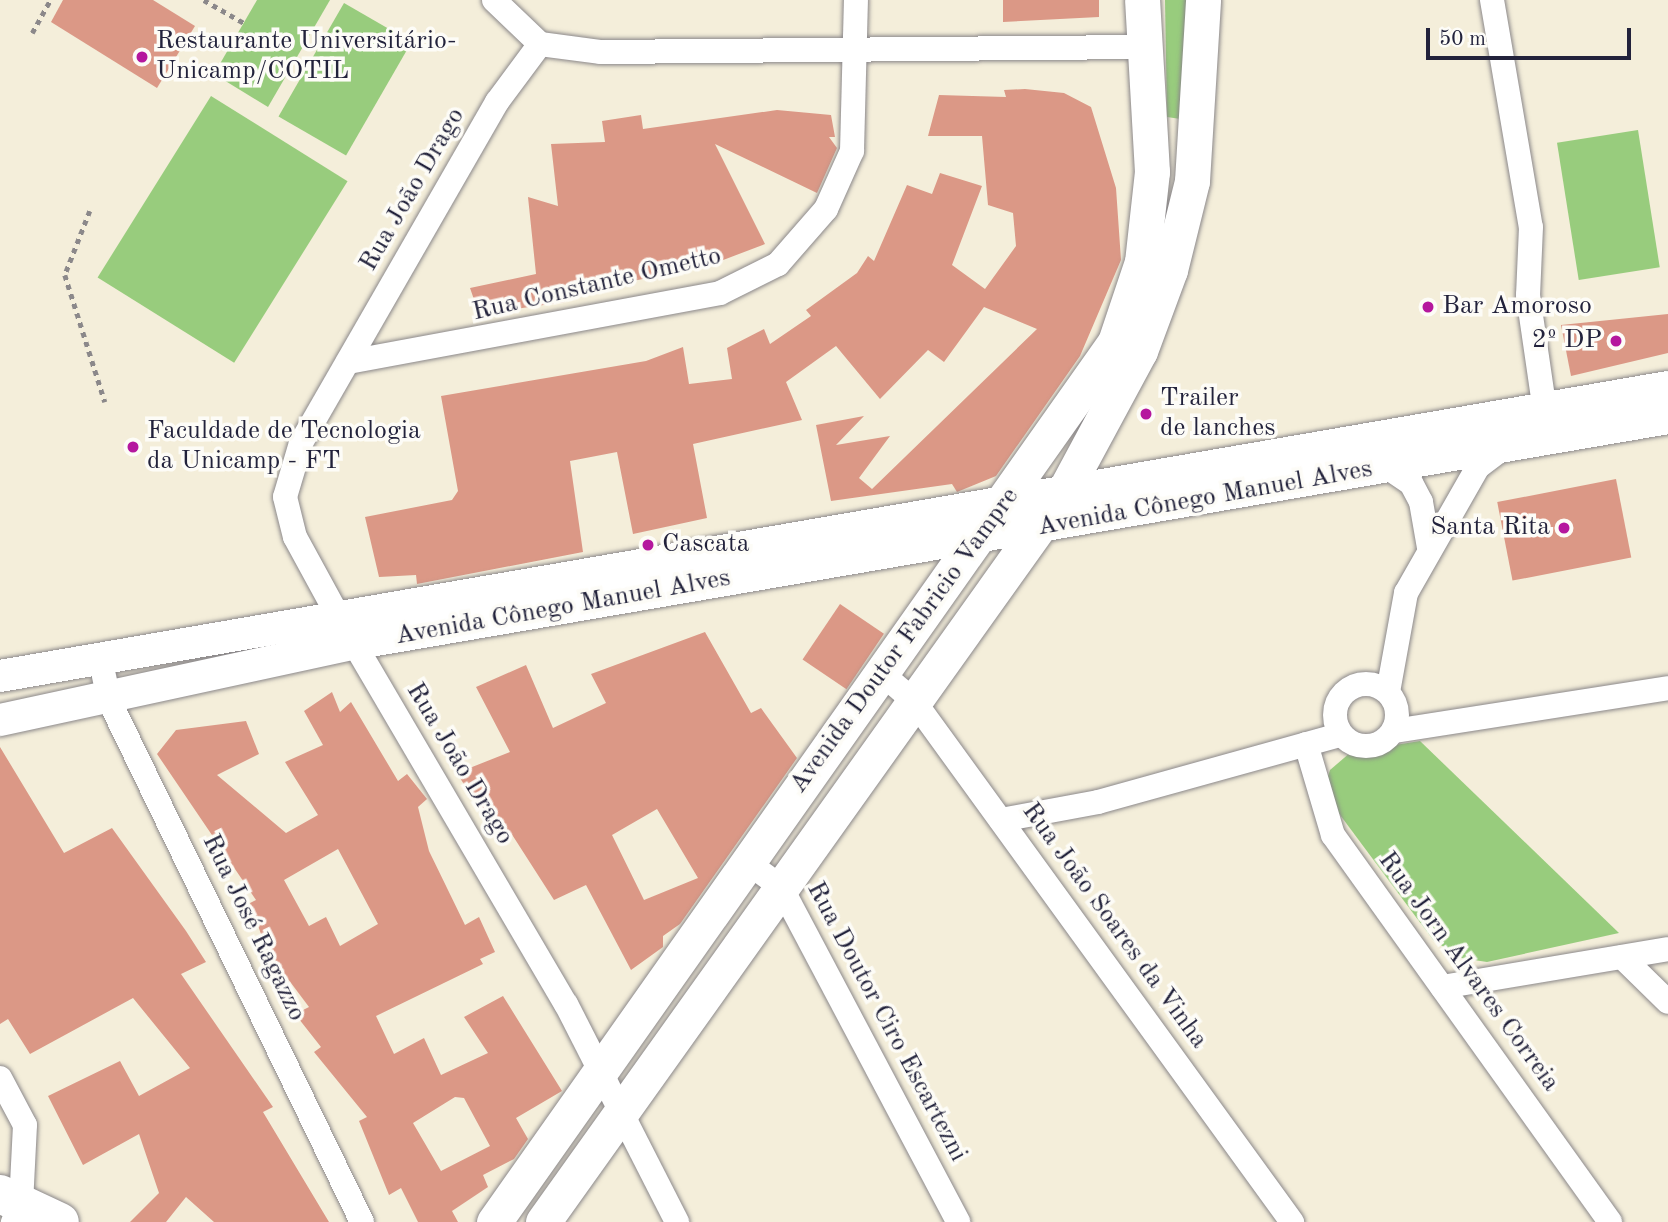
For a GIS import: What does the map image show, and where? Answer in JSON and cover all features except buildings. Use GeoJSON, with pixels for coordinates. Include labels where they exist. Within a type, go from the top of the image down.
{"type":"FeatureCollection","features":[{"type":"Feature","properties":{"kind":"highway"},"geometry":{"type":"LineString","coordinates":[[11,1207],[60,1222]]}},
{"type":"Feature","properties":{"kind":"main road","name":"Avenida Doutor Fabricio Vampre"},"geometry":{"type":"LineString","coordinates":[[494,1222],[601,1075],[747,862],[1115,342],[1142,262],[1152,172],[1142,0]]}},
{"type":"Feature","properties":{"kind":"main road","name":"Avenida Doutor Fabricio Vampre"},"geometry":{"type":"LineString","coordinates":[[542,1222],[622,1116],[1065,490],[1140,351],[1170,270],[1192,181],[1203,0]]}},
{"type":"Feature","properties":{"kind":"street"},"geometry":{"type":"LineString","coordinates":[[494,0],[540,44],[601,52],[1145,47]]}},
{"type":"Feature","properties":{"kind":"street","name":"Rua Constante Ometto"},"geometry":{"type":"LineString","coordinates":[[348,362],[720,293],[778,264],[826,209],[852,151],[858,48],[856,0]]}},
{"type":"Feature","properties":{"kind":"street"},"geometry":{"type":"LineString","coordinates":[[1492,0],[1531,227],[1528,295],[1545,411]]}},
{"type":"Feature","properties":{"kind":"street","name":"Rua João Drago"},"geometry":{"type":"LineString","coordinates":[[540,44],[498,102],[301,443],[285,497],[295,537],[601,1075],[677,1222]]}},
{"type":"Feature","properties":{"kind":"street","name":"Avenida Cônego Manuel Alves"},"geometry":{"type":"LineString","coordinates":[[0,676],[1005,500],[1545,411],[1668,387]]}},
{"type":"Feature","properties":{"kind":"street","name":"Avenida Cônego Manuel Alves"},"geometry":{"type":"LineString","coordinates":[[0,720],[109,700],[353,643],[1038,528],[1668,418]]}},
{"type":"Feature","properties":{"kind":"street"},"geometry":{"type":"LineString","coordinates":[[1506,447],[1478,467],[1429,548],[1406,593],[1394,640],[1387,705],[1378,745],[1357,746],[1337,726],[1338,700],[1351,687],[1387,705],[1447,728],[1668,688]]}},
{"type":"Feature","properties":{"kind":"street"},"geometry":{"type":"LineString","coordinates":[[1387,467],[1411,483],[1422,502],[1429,548]]}},
{"type":"Feature","properties":{"kind":"street","name":"Rua José Ragazzo"},"geometry":{"type":"LineString","coordinates":[[100,657],[109,700],[362,1222]]}},
{"type":"Feature","properties":{"kind":"street","name":"Rua João Soares da Vinha"},"geometry":{"type":"LineString","coordinates":[[881,673],[914,702],[1292,1222]]}},
{"type":"Feature","properties":{"kind":"street"},"geometry":{"type":"LineString","coordinates":[[1001,820],[1097,802],[1306,744],[1337,726]]}},
{"type":"Feature","properties":{"kind":"street","name":"Rua Jorn Alvares Correia"},"geometry":{"type":"LineString","coordinates":[[1306,744],[1333,835],[1610,1222]]}},
{"type":"Feature","properties":{"kind":"street","name":"Rua Doutor Ciro Escartezni"},"geometry":{"type":"LineString","coordinates":[[747,862],[782,887],[958,1222]]}},
{"type":"Feature","properties":{"kind":"street"},"geometry":{"type":"LineString","coordinates":[[1442,988],[1668,949]]}},
{"type":"Feature","properties":{"kind":"street"},"geometry":{"type":"LineString","coordinates":[[1622,957],[1668,1002]]}},
{"type":"Feature","properties":{"kind":"street"},"geometry":{"type":"LineString","coordinates":[[0,1078],[25,1125],[11,1207]]}},
{"type":"Feature","properties":{"kind":"path"},"geometry":{"type":"LineString","coordinates":[[32,33],[50,0]]}},
{"type":"Feature","properties":{"kind":"path"},"geometry":{"type":"LineString","coordinates":[[204,0],[244,23]]}},
{"type":"Feature","properties":{"kind":"path"},"geometry":{"type":"LineString","coordinates":[[90,211],[65,275],[105,402]]}},
{"type":"Feature","properties":{"kind":"green space"},"geometry":{"type":"Polygon","coordinates":[[[257,0],[330,0],[268,107],[214,74],[257,0]]]}},
{"type":"Feature","properties":{"kind":"green space"},"geometry":{"type":"Polygon","coordinates":[[[1165,0],[1190,0],[1187,120],[1167,117],[1165,0]]]}},
{"type":"Feature","properties":{"kind":"green space"},"geometry":{"type":"Polygon","coordinates":[[[344,3],[412,42],[346,155],[278,116],[344,3]]]}},
{"type":"Feature","properties":{"kind":"green space"},"geometry":{"type":"Polygon","coordinates":[[[211,96],[348,181],[234,363],[98,277],[211,96]]]}},
{"type":"Feature","properties":{"kind":"green space"},"geometry":{"type":"Polygon","coordinates":[[[1638,130],[1660,267],[1579,280],[1557,143],[1638,130]]]}},
{"type":"Feature","properties":{"kind":"green space"},"geometry":{"type":"Polygon","coordinates":[[[1420,741],[1619,933],[1487,962],[1461,958],[1433,940],[1323,792],[1330,770],[1351,752],[1420,741]]]}},
{"type":"Feature","properties":{"kind":"place","name":"Restaurante Universitário- Unicamp/COTIL"},"geometry":{"type":"Point","coordinates":[142,57]}},
{"type":"Feature","properties":{"kind":"place","name":"Bar Amoroso"},"geometry":{"type":"Point","coordinates":[1428,307]}},
{"type":"Feature","properties":{"kind":"place","name":"2º DP"},"geometry":{"type":"Point","coordinates":[1616,341]}},
{"type":"Feature","properties":{"kind":"place","name":"Trailer de lanches"},"geometry":{"type":"Point","coordinates":[1146,414]}},
{"type":"Feature","properties":{"kind":"place","name":"Faculdade de Tecnologia da Unicamp - FT"},"geometry":{"type":"Point","coordinates":[133,447]}},
{"type":"Feature","properties":{"kind":"place","name":"Santa Rita"},"geometry":{"type":"Point","coordinates":[1564,528]}},
{"type":"Feature","properties":{"kind":"place","name":"Cascata"},"geometry":{"type":"Point","coordinates":[648,545]}}]}
